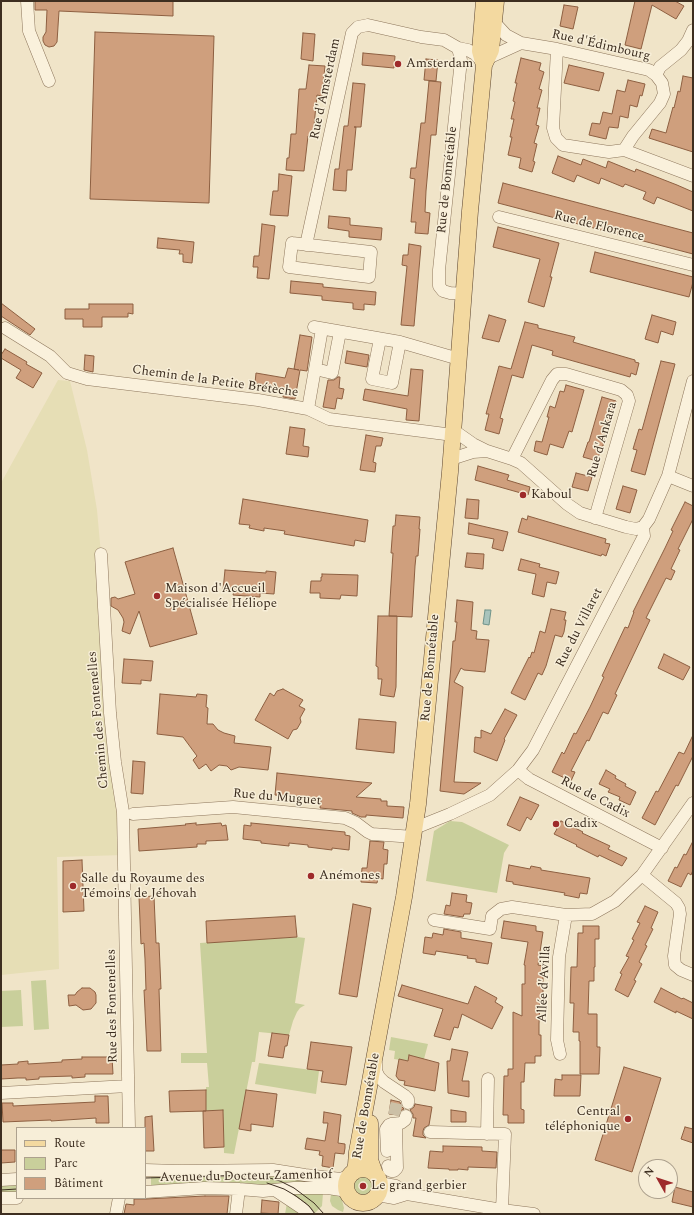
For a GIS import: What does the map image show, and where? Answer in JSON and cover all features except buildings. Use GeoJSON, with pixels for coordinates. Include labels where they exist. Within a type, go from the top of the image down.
{"type":"FeatureCollection","features":[{"type":"Feature","properties":{"kind":"main road","name":"Rue de Bonnétable"},"geometry":{"type":"LineString","coordinates":[[484,1],[480,51],[486,62]]}},
{"type":"Feature","properties":{"kind":"main road","name":"Rue de Bonnétable"},"geometry":{"type":"LineString","coordinates":[[352,1173],[356,1165],[357,1152],[380,1084],[376,1064],[378,1040],[404,897],[418,804],[451,459],[470,211],[486,62],[491,50],[496,1]]}},
{"type":"Feature","properties":{"kind":"main road","name":"Rue de Bonnétable"},"geometry":{"type":"LineString","coordinates":[[378,1040],[380,1084],[370,1115],[370,1160],[380,1174]]}},
{"type":"Feature","properties":{"kind":"main road"},"geometry":{"type":"LineString","coordinates":[[348,1214],[349,1195],[346,1183],[352,1173],[360,1170],[366,1170],[380,1174],[380,1189],[368,1205],[360,1203],[349,1195]]}},
{"type":"Feature","properties":{"kind":"street"},"geometry":{"type":"LineString","coordinates":[[27,1],[29,31],[49,81]]}},
{"type":"Feature","properties":{"kind":"street","name":"Rue d'Édimbourg"},"geometry":{"type":"LineString","coordinates":[[494,22],[506,35],[521,44],[557,49],[649,70],[656,75],[662,83],[664,94],[660,103],[633,136],[624,150]]}},
{"type":"Feature","properties":{"kind":"street","name":"Rue d'Amsterdam"},"geometry":{"type":"LineString","coordinates":[[306,246],[352,33],[358,27],[368,25],[421,37],[444,40],[458,48],[472,52],[486,62]]}},
{"type":"Feature","properties":{"kind":"street"},"geometry":{"type":"LineString","coordinates":[[656,75],[660,67],[688,41],[693,30]]}},
{"type":"Feature","properties":{"kind":"street"},"geometry":{"type":"LineString","coordinates":[[486,62],[521,44]]}},
{"type":"Feature","properties":{"kind":"street","name":"Rue de Bonnétable"},"geometry":{"type":"LineString","coordinates":[[458,48],[461,60],[439,270],[439,286],[442,291],[464,294]]}},
{"type":"Feature","properties":{"kind":"street"},"geometry":{"type":"LineString","coordinates":[[557,49],[553,128],[556,138],[563,145],[609,152],[624,150],[693,176]]}},
{"type":"Feature","properties":{"kind":"street","name":"Rue de Florence"},"geometry":{"type":"LineString","coordinates":[[499,217],[693,265]]}},
{"type":"Feature","properties":{"kind":"street"},"geometry":{"type":"LineString","coordinates":[[292,243],[306,246],[371,252],[369,277],[289,267],[292,243]]}},
{"type":"Feature","properties":{"kind":"street","name":"Chemin de la Petite Brétèche"},"geometry":{"type":"LineString","coordinates":[[5,328],[50,356],[67,373],[87,380],[258,400],[308,409],[329,419],[453,433]]}},
{"type":"Feature","properties":{"kind":"street"},"geometry":{"type":"LineString","coordinates":[[308,409],[315,369],[318,328],[400,342],[459,360]]}},
{"type":"Feature","properties":{"kind":"street"},"geometry":{"type":"LineString","coordinates":[[315,369],[332,373],[340,332]]}},
{"type":"Feature","properties":{"kind":"street"},"geometry":{"type":"LineString","coordinates":[[380,339],[372,379],[392,383],[400,342]]}},
{"type":"Feature","properties":{"kind":"street","name":"Rue d'Ankara"},"geometry":{"type":"LineString","coordinates":[[512,459],[552,380],[558,374],[566,374],[621,390],[627,395],[629,401],[595,518]]}},
{"type":"Feature","properties":{"kind":"street","name":"Rue du Villaret"},"geometry":{"type":"LineString","coordinates":[[414,832],[490,795],[518,770],[533,750],[644,536],[643,527],[668,476],[693,381]]}},
{"type":"Feature","properties":{"kind":"street"},"geometry":{"type":"LineString","coordinates":[[453,433],[487,451],[521,463],[567,504],[580,513],[631,528],[636,529],[643,527]]}},
{"type":"Feature","properties":{"kind":"street"},"geometry":{"type":"LineString","coordinates":[[451,459],[473,452],[487,451]]}},
{"type":"Feature","properties":{"kind":"street"},"geometry":{"type":"LineString","coordinates":[[668,476],[693,486]]}},
{"type":"Feature","properties":{"kind":"street","name":"Chemin des Fontenelles"},"geometry":{"type":"LineString","coordinates":[[102,554],[110,713],[114,762],[123,812],[124,883]]}},
{"type":"Feature","properties":{"kind":"street","name":"Rue de Cadix"},"geometry":{"type":"LineString","coordinates":[[518,770],[529,780],[662,848]]}},
{"type":"Feature","properties":{"kind":"street"},"geometry":{"type":"LineString","coordinates":[[434,920],[490,929],[492,916],[500,909],[512,906],[566,915],[592,914],[615,901],[642,875],[662,848],[689,819],[693,803]]}},
{"type":"Feature","properties":{"kind":"street","name":"Rue du Muguet"},"geometry":{"type":"LineString","coordinates":[[133,814],[233,807],[345,818],[372,834],[414,832]]}},
{"type":"Feature","properties":{"kind":"street"},"geometry":{"type":"LineString","coordinates":[[642,875],[676,903],[679,908],[680,914],[674,956],[675,965],[681,970],[693,975]]}},
{"type":"Feature","properties":{"kind":"street","name":"Rue des Fontenelles"},"geometry":{"type":"LineString","coordinates":[[124,883],[129,1127]]}},
{"type":"Feature","properties":{"kind":"street","name":"Allée d'Avilla"},"geometry":{"type":"LineString","coordinates":[[560,1054],[557,1040],[559,957],[566,915]]}},
{"type":"Feature","properties":{"kind":"street"},"geometry":{"type":"LineString","coordinates":[[487,1134],[488,1079]]}},
{"type":"Feature","properties":{"kind":"street"},"geometry":{"type":"LineString","coordinates":[[380,1084],[402,1097],[402,1102]]}},
{"type":"Feature","properties":{"kind":"street"},"geometry":{"type":"LineString","coordinates":[[1,1093],[128,1086]]}},
{"type":"Feature","properties":{"kind":"street"},"geometry":{"type":"LineString","coordinates":[[370,1136],[376,1129],[396,1119]]}},
{"type":"Feature","properties":{"kind":"street"},"geometry":{"type":"LineString","coordinates":[[387,1151],[386,1129],[387,1126],[396,1119]]}},
{"type":"Feature","properties":{"kind":"street"},"geometry":{"type":"LineString","coordinates":[[396,1119],[394,1126],[396,1128],[397,1168],[394,1171],[389,1170],[380,1174],[385,1184],[396,1186],[407,1194],[534,1214]]}},
{"type":"Feature","properties":{"kind":"street"},"geometry":{"type":"LineString","coordinates":[[430,1132],[505,1134],[502,1210]]}},
{"type":"Feature","properties":{"kind":"street","name":"Avenue du Docteur Zamenhof"},"geometry":{"type":"LineString","coordinates":[[146,1170],[274,1170],[341,1179],[352,1173]]}},
{"type":"Feature","properties":{"kind":"street"},"geometry":{"type":"LineString","coordinates":[[1,1180],[16,1179]]}},
{"type":"Feature","properties":{"kind":"street","name":"Avenue du Docteur Zamenhof"},"geometry":{"type":"LineString","coordinates":[[146,1192],[204,1188],[239,1189],[263,1192],[294,1188],[328,1188],[341,1190],[349,1195]]}},
{"type":"Feature","properties":{"kind":"street"},"geometry":{"type":"LineString","coordinates":[[236,1214],[239,1189]]}},
{"type":"Feature","properties":{"kind":"street"},"geometry":{"type":"LineString","coordinates":[[275,1190],[302,1208],[308,1214]]}},
{"type":"Feature","properties":{"kind":"street"},"geometry":{"type":"LineString","coordinates":[[368,1205],[383,1196],[394,1198],[407,1194]]}},
{"type":"Feature","properties":{"kind":"street"},"geometry":{"type":"LineString","coordinates":[[1,1198],[16,1198]]}},
{"type":"Feature","properties":{"kind":"street"},"geometry":{"type":"LineString","coordinates":[[116,1214],[119,1199]]}},
{"type":"Feature","properties":{"kind":"shaded area"},"geometry":{"type":"Polygon","coordinates":[[[58,380],[70,381],[87,450],[97,510],[124,855],[57,857],[59,969],[1,975],[1,483],[58,380]]]}},
{"type":"Feature","properties":{"kind":"green space"},"geometry":{"type":"Polygon","coordinates":[[[450,821],[462,822],[509,845],[504,853],[497,893],[426,881],[434,831],[450,821]]]}},
{"type":"Feature","properties":{"kind":"green space"},"geometry":{"type":"Polygon","coordinates":[[[297,937],[305,938],[295,1003],[305,1005],[297,1012],[289,1035],[259,1032],[255,1062],[252,1062],[234,1154],[224,1153],[223,1110],[206,1111],[206,1087],[209,1087],[207,1063],[181,1063],[181,1053],[207,1053],[200,943],[297,937]]]}},
{"type":"Feature","properties":{"kind":"green space"},"geometry":{"type":"Polygon","coordinates":[[[46,980],[49,1029],[34,1030],[31,981],[46,980]]]}},
{"type":"Feature","properties":{"kind":"green space"},"geometry":{"type":"Polygon","coordinates":[[[21,990],[23,1026],[1,1027],[1,991],[21,990]]]}},
{"type":"Feature","properties":{"kind":"green space"},"geometry":{"type":"Polygon","coordinates":[[[391,1037],[428,1044],[424,1059],[408,1061],[394,1059],[395,1051],[389,1050],[391,1037]]]}},
{"type":"Feature","properties":{"kind":"green space"},"geometry":{"type":"Polygon","coordinates":[[[259,1063],[319,1071],[316,1094],[255,1084],[259,1063]]]}},
{"type":"Feature","properties":{"kind":"green space"},"geometry":{"type":"Polygon","coordinates":[[[247,1172],[324,1181],[271,1187],[151,1186],[151,1177],[247,1172]]]}},
{"type":"Feature","properties":{"kind":"green space"},"geometry":{"type":"Polygon","coordinates":[[[363,1176],[370,1179],[373,1186],[370,1193],[363,1196],[356,1193],[353,1186],[356,1179],[363,1176]]]}},
{"type":"Feature","properties":{"kind":"green space"},"geometry":{"type":"Polygon","coordinates":[[[16,1183],[16,1192],[1,1192],[1,1184],[16,1183]]]}},
{"type":"Feature","properties":{"kind":"green space"},"geometry":{"type":"Polygon","coordinates":[[[284,1193],[323,1193],[322,1206],[314,1214],[312,1214],[284,1193]]]}},
{"type":"Feature","properties":{"kind":"green space"},"geometry":{"type":"Polygon","coordinates":[[[331,1194],[340,1197],[342,1200],[344,1208],[343,1212],[332,1206],[330,1201],[331,1194]]]}},
{"type":"Feature","properties":{"kind":"green space"},"geometry":{"type":"Polygon","coordinates":[[[287,1203],[303,1214],[285,1214],[287,1203]]]}},
{"type":"Feature","properties":{"kind":"water"},"geometry":{"type":"Polygon","coordinates":[[[485,610],[491,610],[489,625],[483,624],[485,610]]]}},
{"type":"Feature","properties":{"kind":"tunnel"},"geometry":{"type":"LineString","coordinates":[[394,1115],[397,1101]]}},
{"type":"Feature","properties":{"kind":"tram line"},"geometry":{"type":"LineString","coordinates":[[146,1178],[251,1175],[266,1177],[280,1181],[294,1188],[314,1203],[324,1214]]}},
{"type":"Feature","properties":{"kind":"tram line"},"geometry":{"type":"LineString","coordinates":[[267,1183],[284,1189],[296,1196],[309,1206],[315,1214]]}},
{"type":"Feature","properties":{"kind":"tram line"},"geometry":{"type":"LineString","coordinates":[[1,1190],[16,1189]]}},
{"type":"Feature","properties":{"kind":"place","name":"Amsterdam"},"geometry":{"type":"Point","coordinates":[398,64]}},
{"type":"Feature","properties":{"kind":"place","name":"Kaboul"},"geometry":{"type":"Point","coordinates":[523,495]}},
{"type":"Feature","properties":{"kind":"place","name":"Maison d'Accueil Spécialisée Héliope"},"geometry":{"type":"Point","coordinates":[157,596]}},
{"type":"Feature","properties":{"kind":"place","name":"Cadix"},"geometry":{"type":"Point","coordinates":[556,824]}},
{"type":"Feature","properties":{"kind":"place","name":"Anémones"},"geometry":{"type":"Point","coordinates":[311,876]}},
{"type":"Feature","properties":{"kind":"place","name":"Salle du Royaume des Témoins de Jéhovah"},"geometry":{"type":"Point","coordinates":[73,886]}},
{"type":"Feature","properties":{"kind":"place","name":"Central téléphonique"},"geometry":{"type":"Point","coordinates":[628,1119]}},
{"type":"Feature","properties":{"kind":"place","name":"Le grand gerbier"},"geometry":{"type":"Point","coordinates":[363,1186]}}]}
